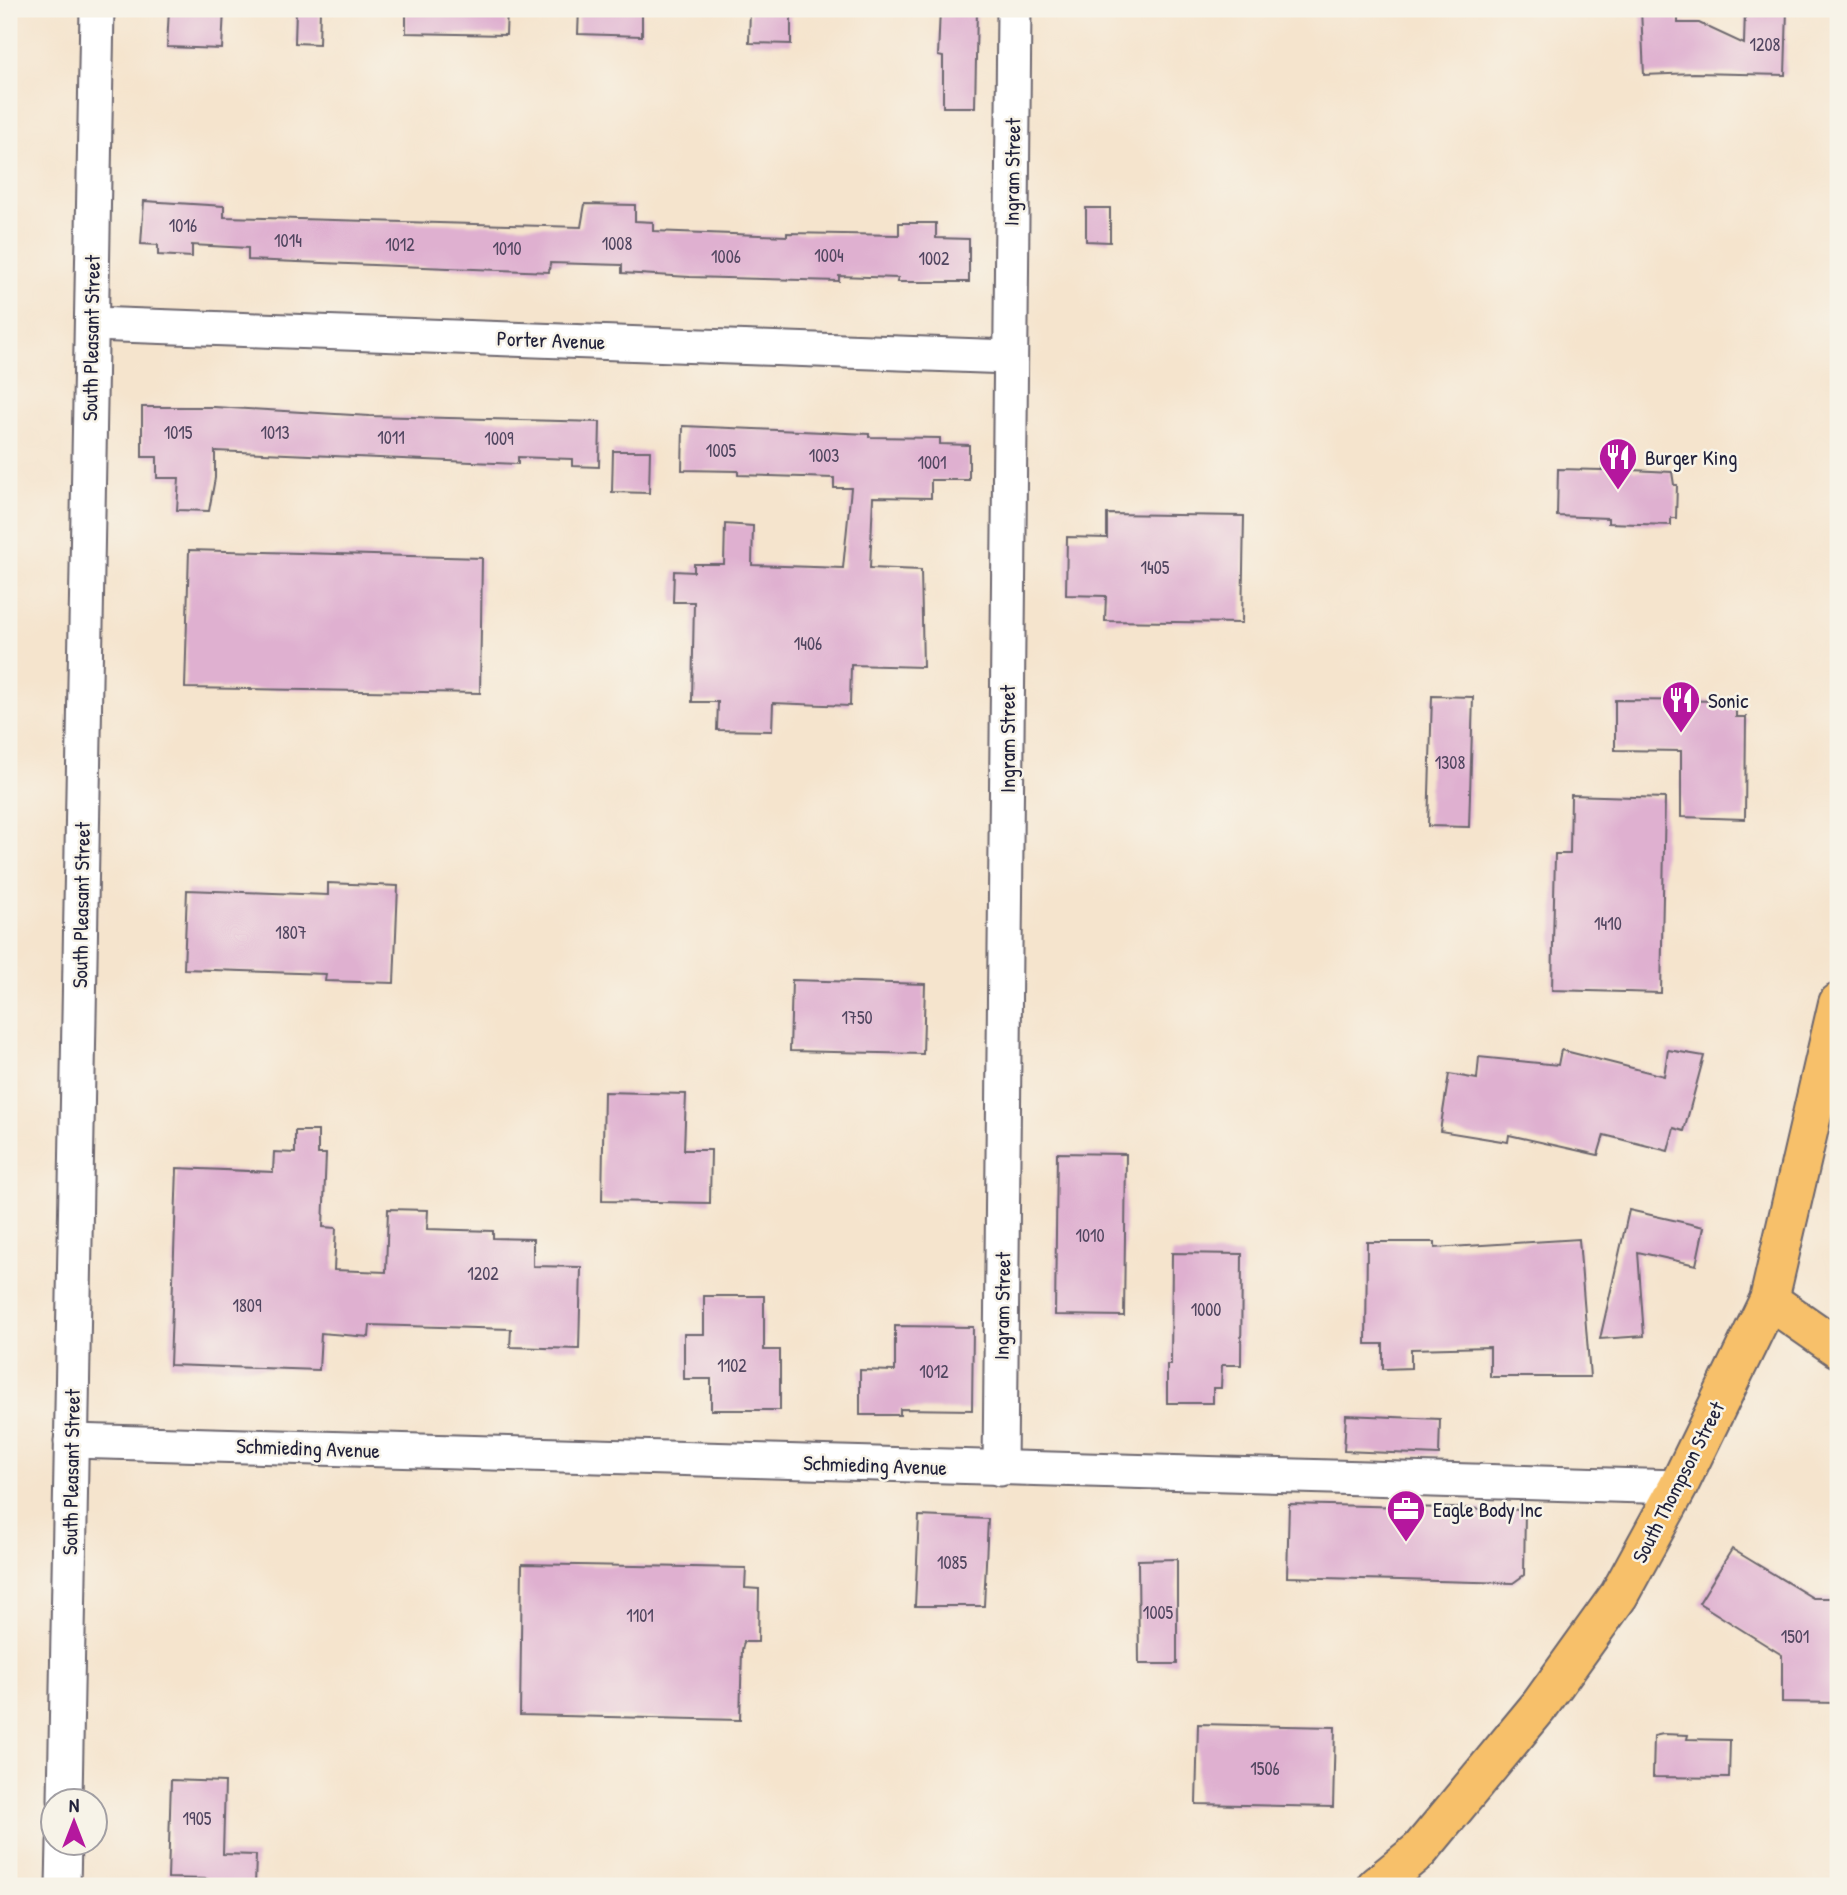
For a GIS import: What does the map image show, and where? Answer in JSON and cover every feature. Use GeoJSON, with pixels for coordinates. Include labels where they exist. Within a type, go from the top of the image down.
{"type":"FeatureCollection","features":[{"type":"Feature","properties":{"kind":"highway","name":"South Thompson Street"},"geometry":{"type":"LineString","coordinates":[[1376,1886],[1420,1850],[1540,1705],[1619,1595],[1678,1487],[1769,1300],[1838,1003]]}},
{"type":"Feature","properties":{"kind":"highway"},"geometry":{"type":"LineString","coordinates":[[1769,1300],[1838,1348]]}},
{"type":"Feature","properties":{"kind":"street","name":"South Pleasant Street"},"geometry":{"type":"LineString","coordinates":[[65,1786],[97,9]]}},
{"type":"Feature","properties":{"kind":"street","name":"Ingram Street"},"geometry":{"type":"LineString","coordinates":[[1000,1469],[1014,9]]}},
{"type":"Feature","properties":{"kind":"street","name":"Porter Avenue"},"geometry":{"type":"LineString","coordinates":[[92,324],[1010,357]]}},
{"type":"Feature","properties":{"kind":"street","name":"Schmieding Avenue"},"geometry":{"type":"LineString","coordinates":[[71,1441],[1678,1487]]}},
{"type":"Feature","properties":{"kind":"street"},"geometry":{"type":"LineString","coordinates":[[63,1886],[64,1856]]}},
{"type":"Feature","properties":{"kind":"building"},"geometry":{"type":"Polygon","coordinates":[[[169,9],[224,9],[222,49],[167,47],[169,9]]]}},
{"type":"Feature","properties":{"kind":"building"},"geometry":{"type":"Polygon","coordinates":[[[296,9],[320,9],[319,44],[295,43],[296,9]]]}},
{"type":"Feature","properties":{"kind":"building"},"geometry":{"type":"Polygon","coordinates":[[[406,9],[507,9],[506,35],[406,33],[406,9]]]}},
{"type":"Feature","properties":{"kind":"building"},"geometry":{"type":"Polygon","coordinates":[[[579,9],[642,9],[642,36],[578,34],[579,9]]]}},
{"type":"Feature","properties":{"kind":"building"},"geometry":{"type":"Polygon","coordinates":[[[750,9],[791,9],[791,44],[749,43],[750,9]]]}},
{"type":"Feature","properties":{"kind":"building"},"geometry":{"type":"Polygon","coordinates":[[[940,9],[977,9],[975,107],[943,107],[943,57],[938,56],[940,9]]]}},
{"type":"Feature","properties":{"kind":"building"},"geometry":{"type":"Polygon","coordinates":[[[1641,9],[1678,9],[1678,23],[1699,23],[1744,44],[1745,9],[1787,9],[1785,75],[1644,75],[1641,9]]]}},
{"type":"Feature","properties":{"kind":"building"},"geometry":{"type":"Polygon","coordinates":[[[144,201],[224,206],[224,217],[581,227],[585,204],[635,205],[635,221],[653,222],[653,231],[787,236],[787,233],[899,235],[899,223],[936,223],[936,238],[969,239],[969,282],[897,282],[898,278],[839,276],[839,281],[690,277],[622,273],[622,265],[550,263],[549,272],[248,260],[248,248],[192,245],[192,257],[158,255],[158,245],[141,244],[144,201]]]}},
{"type":"Feature","properties":{"kind":"building"},"geometry":{"type":"Polygon","coordinates":[[[1086,208],[1110,208],[1110,242],[1086,241],[1086,208]]]}},
{"type":"Feature","properties":{"kind":"building"},"geometry":{"type":"Polygon","coordinates":[[[142,407],[214,407],[370,416],[600,422],[599,467],[572,466],[572,459],[518,457],[518,464],[215,451],[215,478],[209,511],[177,510],[179,478],[157,478],[157,457],[142,457],[142,407]]]}},
{"type":"Feature","properties":{"kind":"building"},"geometry":{"type":"Polygon","coordinates":[[[683,426],[869,434],[869,437],[940,438],[940,444],[969,445],[969,480],[931,480],[931,498],[873,497],[870,568],[921,570],[923,667],[851,665],[850,706],[773,703],[772,731],[717,730],[718,702],[692,702],[694,602],[673,602],[674,571],[694,572],[694,564],[724,564],[725,524],[753,526],[752,565],[843,568],[851,488],[834,488],[834,478],[682,470],[683,426]]]}},
{"type":"Feature","properties":{"kind":"building"},"geometry":{"type":"Polygon","coordinates":[[[613,451],[650,451],[649,493],[612,492],[613,451]]]}},
{"type":"Feature","properties":{"kind":"building","name":"Burger King"},"geometry":{"type":"Polygon","coordinates":[[[1602,465],[1632,465],[1632,470],[1672,472],[1674,485],[1677,485],[1676,518],[1671,518],[1671,525],[1608,523],[1608,518],[1557,516],[1558,469],[1602,470],[1602,465]]]}},
{"type":"Feature","properties":{"kind":"building"},"geometry":{"type":"Polygon","coordinates":[[[1107,514],[1244,516],[1242,623],[1105,621],[1106,596],[1066,595],[1067,537],[1107,538],[1107,514]]]}},
{"type":"Feature","properties":{"kind":"building"},"geometry":{"type":"Polygon","coordinates":[[[189,550],[482,558],[480,693],[185,688],[189,550]]]}},
{"type":"Feature","properties":{"kind":"building"},"geometry":{"type":"Polygon","coordinates":[[[1432,696],[1473,697],[1469,827],[1428,826],[1432,696]]]}},
{"type":"Feature","properties":{"kind":"building","name":"Sonic"},"geometry":{"type":"Polygon","coordinates":[[[1615,700],[1736,701],[1736,717],[1746,717],[1745,819],[1681,817],[1681,751],[1615,750],[1615,700]]]}},
{"type":"Feature","properties":{"kind":"building"},"geometry":{"type":"Polygon","coordinates":[[[1571,795],[1665,798],[1661,993],[1552,990],[1555,854],[1570,854],[1571,795]]]}},
{"type":"Feature","properties":{"kind":"building"},"geometry":{"type":"Polygon","coordinates":[[[328,883],[398,886],[394,983],[325,981],[326,974],[184,969],[187,890],[328,895],[328,883]]]}},
{"type":"Feature","properties":{"kind":"building"},"geometry":{"type":"Polygon","coordinates":[[[792,980],[925,984],[923,1054],[790,1051],[792,980]]]}},
{"type":"Feature","properties":{"kind":"building"},"geometry":{"type":"Polygon","coordinates":[[[1561,1050],[1664,1076],[1668,1050],[1704,1056],[1684,1131],[1674,1128],[1668,1151],[1604,1135],[1598,1155],[1509,1135],[1508,1142],[1440,1131],[1449,1074],[1477,1079],[1479,1057],[1558,1065],[1561,1050]]]}},
{"type":"Feature","properties":{"kind":"building"},"geometry":{"type":"Polygon","coordinates":[[[604,1092],[686,1094],[684,1150],[711,1150],[710,1203],[602,1201],[604,1092]]]}},
{"type":"Feature","properties":{"kind":"building"},"geometry":{"type":"Polygon","coordinates":[[[295,1131],[318,1131],[318,1154],[326,1154],[323,1227],[336,1228],[334,1270],[386,1272],[388,1209],[428,1210],[427,1229],[493,1231],[493,1238],[533,1239],[533,1266],[581,1267],[579,1349],[510,1347],[511,1329],[370,1325],[369,1337],[321,1333],[319,1370],[170,1365],[177,1168],[273,1172],[274,1152],[295,1153],[295,1131]]]}},
{"type":"Feature","properties":{"kind":"building"},"geometry":{"type":"Polygon","coordinates":[[[1057,1153],[1126,1154],[1124,1316],[1055,1315],[1057,1153]]]}},
{"type":"Feature","properties":{"kind":"building"},"geometry":{"type":"Polygon","coordinates":[[[1629,1210],[1704,1227],[1696,1265],[1638,1252],[1644,1336],[1600,1339],[1629,1210]]]}},
{"type":"Feature","properties":{"kind":"building"},"geometry":{"type":"Polygon","coordinates":[[[1579,1239],[1590,1377],[1490,1377],[1490,1347],[1411,1349],[1411,1368],[1383,1369],[1383,1344],[1366,1344],[1367,1242],[1435,1242],[1435,1248],[1579,1239]]]}},
{"type":"Feature","properties":{"kind":"building"},"geometry":{"type":"Polygon","coordinates":[[[1172,1253],[1242,1254],[1241,1365],[1222,1365],[1221,1388],[1213,1388],[1213,1403],[1167,1403],[1167,1365],[1171,1365],[1172,1253]]]}},
{"type":"Feature","properties":{"kind":"building"},"geometry":{"type":"Polygon","coordinates":[[[704,1296],[764,1296],[764,1350],[780,1350],[780,1410],[711,1410],[711,1379],[684,1379],[684,1334],[704,1334],[704,1296]]]}},
{"type":"Feature","properties":{"kind":"building"},"geometry":{"type":"Polygon","coordinates":[[[895,1326],[973,1327],[972,1410],[900,1409],[900,1415],[860,1415],[860,1370],[895,1371],[895,1326]]]}},
{"type":"Feature","properties":{"kind":"building"},"geometry":{"type":"Polygon","coordinates":[[[1346,1415],[1440,1419],[1439,1455],[1344,1451],[1346,1415]]]}},
{"type":"Feature","properties":{"kind":"building","name":"Eagle Body Inc"},"geometry":{"type":"Polygon","coordinates":[[[1289,1504],[1525,1510],[1524,1575],[1513,1583],[1287,1577],[1289,1504]]]}},
{"type":"Feature","properties":{"kind":"building"},"geometry":{"type":"Polygon","coordinates":[[[919,1516],[988,1519],[984,1606],[915,1606],[919,1516]]]}},
{"type":"Feature","properties":{"kind":"building"},"geometry":{"type":"Polygon","coordinates":[[[1732,1549],[1813,1598],[1838,1598],[1837,1703],[1782,1702],[1782,1655],[1699,1603],[1732,1549]]]}},
{"type":"Feature","properties":{"kind":"building"},"geometry":{"type":"Polygon","coordinates":[[[1177,1559],[1177,1664],[1139,1664],[1138,1560],[1177,1559]]]}},
{"type":"Feature","properties":{"kind":"building"},"geometry":{"type":"Polygon","coordinates":[[[522,1564],[746,1568],[745,1588],[759,1589],[758,1642],[744,1642],[742,1650],[740,1720],[520,1715],[522,1564]]]}},
{"type":"Feature","properties":{"kind":"building"},"geometry":{"type":"Polygon","coordinates":[[[1198,1724],[1335,1727],[1333,1807],[1196,1804],[1198,1724]]]}},
{"type":"Feature","properties":{"kind":"building"},"geometry":{"type":"Polygon","coordinates":[[[1688,1735],[1687,1739],[1730,1740],[1729,1778],[1653,1777],[1654,1736],[1688,1735]]]}},
{"type":"Feature","properties":{"kind":"building"},"geometry":{"type":"Polygon","coordinates":[[[171,1780],[225,1782],[223,1854],[256,1855],[255,1886],[207,1886],[207,1879],[168,1878],[171,1780]]]}},
{"type":"Feature","properties":{"kind":"place","name":"Burger King"},"geometry":{"type":"Point","coordinates":[1618,491]}},
{"type":"Feature","properties":{"kind":"place","name":"Sonic"},"geometry":{"type":"Point","coordinates":[1681,734]}},
{"type":"Feature","properties":{"kind":"place","name":"Eagle Body Inc"},"geometry":{"type":"Point","coordinates":[1406,1543]}}]}
